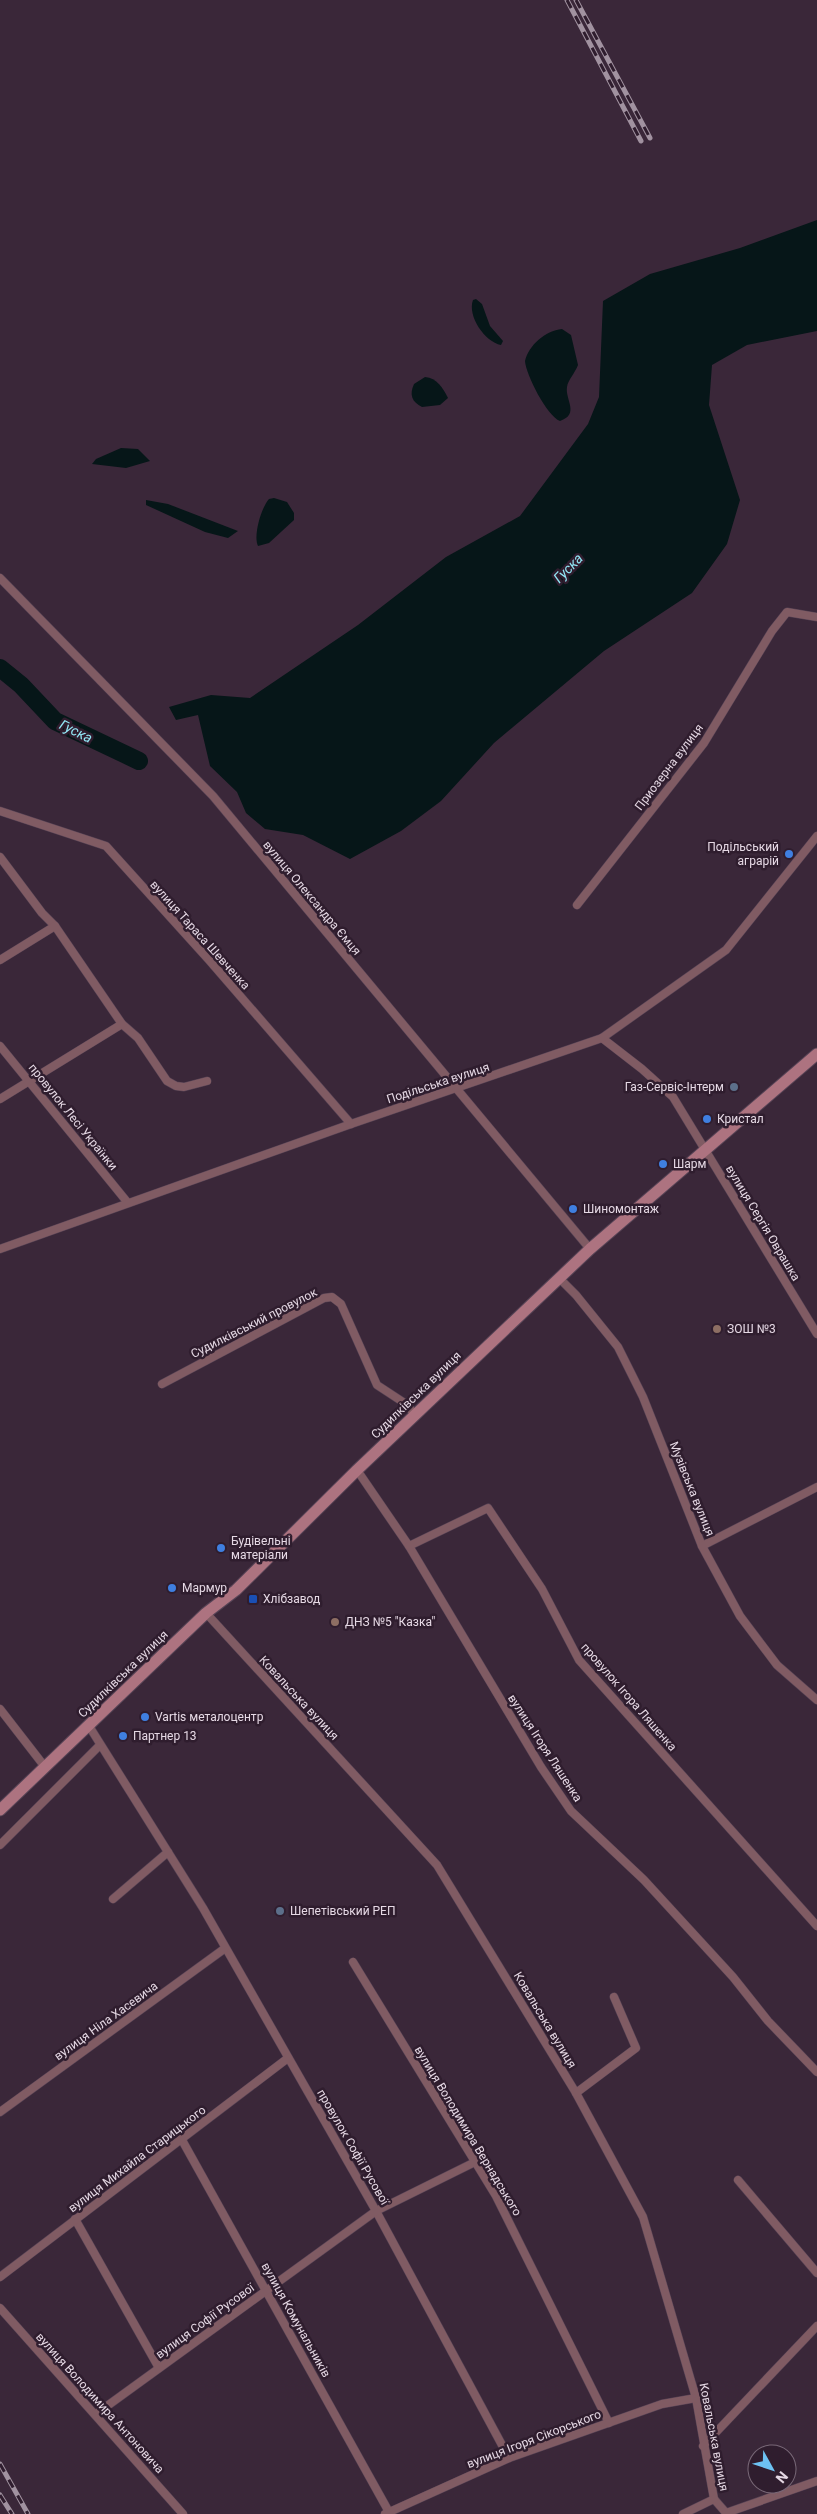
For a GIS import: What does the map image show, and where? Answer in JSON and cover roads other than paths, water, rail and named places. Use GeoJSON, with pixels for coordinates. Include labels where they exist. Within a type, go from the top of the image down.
{"type":"FeatureCollection","features":[{"type":"Feature","properties":{"kind":"main road","name":"Судилківська вулиця"},"geometry":{"type":"LineString","coordinates":[[0,1810],[206,1613],[236,1590],[415,1414],[590,1249],[817,1054]]}},
{"type":"Feature","properties":{"kind":"street","name":"вулиця Олександра Ємця"},"geometry":{"type":"LineString","coordinates":[[0,578],[212,796],[590,1249]]}},
{"type":"Feature","properties":{"kind":"street","name":"Приозерна вулиця"},"geometry":{"type":"LineString","coordinates":[[577,905],[704,743],[772,631],[787,612],[817,617]]}},
{"type":"Feature","properties":{"kind":"street","name":"вулиця Тараса Шевченка"},"geometry":{"type":"LineString","coordinates":[[0,812],[106,846],[209,960],[351,1124]]}},
{"type":"Feature","properties":{"kind":"street","name":"Подільська вулиця"},"geometry":{"type":"LineString","coordinates":[[0,1249],[351,1124],[458,1090],[602,1038],[726,950],[817,836]]}},
{"type":"Feature","properties":{"kind":"street"},"geometry":{"type":"LineString","coordinates":[[0,857],[42,913],[55,926],[122,1024],[138,1038],[171,1084],[184,1087],[208,1081]]}},
{"type":"Feature","properties":{"kind":"street"},"geometry":{"type":"LineString","coordinates":[[0,960],[55,926]]}},
{"type":"Feature","properties":{"kind":"street"},"geometry":{"type":"LineString","coordinates":[[0,1099],[122,1024]]}},
{"type":"Feature","properties":{"kind":"street","name":"вулиця Сергія Оврашка"},"geometry":{"type":"LineString","coordinates":[[602,1038],[642,1069],[673,1097],[706,1148],[817,1334]]}},
{"type":"Feature","properties":{"kind":"street","name":"провулок Лесі Українки"},"geometry":{"type":"LineString","coordinates":[[0,1046],[128,1203]]}},
{"type":"Feature","properties":{"kind":"street","name":"Музівська вулиця"},"geometry":{"type":"LineString","coordinates":[[559,1278],[576,1295],[618,1347],[643,1397],[702,1546],[728,1596],[752,1634],[777,1665],[817,1700]]}},
{"type":"Feature","properties":{"kind":"street","name":"Судилківський провулок"},"geometry":{"type":"LineString","coordinates":[[162,1384],[324,1298],[332,1297],[341,1304],[377,1385],[406,1404],[415,1414]]}},
{"type":"Feature","properties":{"kind":"street","name":"вулиця Ігоря Ляшенка"},"geometry":{"type":"LineString","coordinates":[[357,1470],[409,1546],[541,1767],[571,1811],[644,1880],[733,1977],[768,2021],[817,2072]]}},
{"type":"Feature","properties":{"kind":"street"},"geometry":{"type":"LineString","coordinates":[[702,1546],[816,1491]]}},
{"type":"Feature","properties":{"kind":"street","name":"провулок Ігора Ляшенка"},"geometry":{"type":"LineString","coordinates":[[409,1546],[488,1508],[542,1589],[579,1660],[817,1926]]}},
{"type":"Feature","properties":{"kind":"street","name":"Ковальська вулиця"},"geometry":{"type":"LineString","coordinates":[[206,1613],[438,1865],[576,2093],[643,2217],[696,2398],[714,2499],[726,2513]]}},
{"type":"Feature","properties":{"kind":"street"},"geometry":{"type":"LineString","coordinates":[[0,1710],[45,1767]]}},
{"type":"Feature","properties":{"kind":"street","name":"провулок Софії Русової"},"geometry":{"type":"LineString","coordinates":[[89,1726],[203,1908],[224,1949],[376,2211],[509,2458]]}},
{"type":"Feature","properties":{"kind":"street"},"geometry":{"type":"LineString","coordinates":[[0,1845],[100,1745]]}},
{"type":"Feature","properties":{"kind":"street"},"geometry":{"type":"LineString","coordinates":[[113,1899],[168,1852]]}},
{"type":"Feature","properties":{"kind":"street","name":"вулиця Ніла Хасевича"},"geometry":{"type":"LineString","coordinates":[[0,2112],[224,1949]]}},
{"type":"Feature","properties":{"kind":"street","name":"вулиця Володимира Вернадського"},"geometry":{"type":"LineString","coordinates":[[353,1962],[496,2196],[609,2423]]}},
{"type":"Feature","properties":{"kind":"street"},"geometry":{"type":"LineString","coordinates":[[576,2093],[636,2048],[614,1997]]}},
{"type":"Feature","properties":{"kind":"street","name":"вулиця Михайла Старицького"},"geometry":{"type":"LineString","coordinates":[[0,2277],[288,2058]]}},
{"type":"Feature","properties":{"kind":"street","name":"вулиця Комунальників"},"geometry":{"type":"LineString","coordinates":[[182,2140],[387,2513]]}},
{"type":"Feature","properties":{"kind":"street","name":"вулиця Софії Русової"},"geometry":{"type":"LineString","coordinates":[[96,2414],[376,2211],[475,2162]]}},
{"type":"Feature","properties":{"kind":"street"},"geometry":{"type":"LineString","coordinates":[[738,2180],[817,2273]]}},
{"type":"Feature","properties":{"kind":"street"},"geometry":{"type":"LineString","coordinates":[[75,2219],[159,2368]]}},
{"type":"Feature","properties":{"kind":"street","name":"вулиця Володимира Антоновича"},"geometry":{"type":"LineString","coordinates":[[0,2308],[183,2514]]}},
{"type":"Feature","properties":{"kind":"street"},"geometry":{"type":"LineString","coordinates":[[704,2446],[817,2326]]}},
{"type":"Feature","properties":{"kind":"street","name":"вулиця Ігоря Сікорського"},"geometry":{"type":"LineString","coordinates":[[387,2513],[509,2458],[662,2404],[696,2398]]}},
{"type":"Feature","properties":{"kind":"street"},"geometry":{"type":"LineString","coordinates":[[726,2513],[817,2481]]}},
{"type":"Feature","properties":{"kind":"street"},"geometry":{"type":"LineString","coordinates":[[683,2514],[714,2499]]}},
{"type":"Feature","properties":{"kind":"water"},"geometry":{"type":"Polygon","coordinates":[[[817,220],[817,331],[747,345],[712,365],[709,405],[740,500],[727,544],[692,593],[604,651],[494,743],[441,801],[401,831],[350,859],[303,835],[265,829],[246,813],[237,792],[210,766],[198,715],[176,720],[169,707],[211,695],[250,698],[358,625],[446,557],[520,516],[588,424],[599,397],[603,301],[650,274],[740,248],[817,220]]]}},
{"type":"Feature","properties":{"kind":"water"},"geometry":{"type":"Polygon","coordinates":[[[476,299],[482,304],[490,326],[503,341],[501,345],[489,339],[475,320],[472,306],[473,300],[476,299]]]}},
{"type":"Feature","properties":{"kind":"water"},"geometry":{"type":"Polygon","coordinates":[[[562,329],[571,335],[578,365],[567,387],[570,406],[569,415],[560,421],[543,404],[529,376],[525,361],[534,344],[544,336],[562,329]]]}},
{"type":"Feature","properties":{"kind":"water"},"geometry":{"type":"Polygon","coordinates":[[[425,377],[436,381],[446,394],[448,398],[440,405],[422,407],[412,398],[414,384],[425,377]]]}},
{"type":"Feature","properties":{"kind":"water"},"geometry":{"type":"Polygon","coordinates":[[[121,448],[138,449],[150,461],[126,468],[92,464],[96,459],[121,448]]]}},
{"type":"Feature","properties":{"kind":"water"},"geometry":{"type":"Polygon","coordinates":[[[274,498],[287,502],[294,513],[294,520],[269,543],[258,546],[256,536],[261,515],[269,499],[274,498]]]}},
{"type":"Feature","properties":{"kind":"water"},"geometry":{"type":"Polygon","coordinates":[[[146,500],[168,504],[238,531],[228,538],[205,532],[146,505],[146,500]]]}},
{"type":"Feature","properties":{"kind":"waterway","name":"Гуска"},"geometry":{"type":"LineString","coordinates":[[0,668],[21,685],[55,721],[139,761]]}},
{"type":"Feature","properties":{"kind":"railway"},"geometry":{"type":"LineString","coordinates":[[567,0],[641,141]]}},
{"type":"Feature","properties":{"kind":"railway"},"geometry":{"type":"LineString","coordinates":[[576,0],[650,138]]}},
{"type":"Feature","properties":{"kind":"railway"},"geometry":{"type":"LineString","coordinates":[[0,2464],[28,2514]]}},
{"type":"Feature","properties":{"kind":"railway"},"geometry":{"type":"LineString","coordinates":[[0,2495],[12,2514]]}},
{"type":"Feature","properties":{"kind":"place","name":"Подільський аграрій"},"geometry":{"type":"Point","coordinates":[789,854]}},
{"type":"Feature","properties":{"kind":"place","name":"Газ-Сервіс-Інтерм"},"geometry":{"type":"Point","coordinates":[734,1087]}},
{"type":"Feature","properties":{"kind":"place","name":"Кристал"},"geometry":{"type":"Point","coordinates":[707,1119]}},
{"type":"Feature","properties":{"kind":"place","name":"Шарм"},"geometry":{"type":"Point","coordinates":[663,1164]}},
{"type":"Feature","properties":{"kind":"place","name":"Шиномонтаж"},"geometry":{"type":"Point","coordinates":[573,1209]}},
{"type":"Feature","properties":{"kind":"place","name":"ЗОШ №3"},"geometry":{"type":"Point","coordinates":[717,1329]}},
{"type":"Feature","properties":{"kind":"place","name":"Будівельні матеріали"},"geometry":{"type":"Point","coordinates":[221,1548]}},
{"type":"Feature","properties":{"kind":"place","name":"Мармур"},"geometry":{"type":"Point","coordinates":[172,1588]}},
{"type":"Feature","properties":{"kind":"place","name":"Хлібзавод"},"geometry":{"type":"Point","coordinates":[253,1599]}},
{"type":"Feature","properties":{"kind":"place","name":"ДНЗ №5 \"Казка\""},"geometry":{"type":"Point","coordinates":[335,1622]}},
{"type":"Feature","properties":{"kind":"place","name":"Vartis металоцентр"},"geometry":{"type":"Point","coordinates":[145,1717]}},
{"type":"Feature","properties":{"kind":"place","name":"Партнер 13"},"geometry":{"type":"Point","coordinates":[123,1736]}},
{"type":"Feature","properties":{"kind":"place","name":"Шепетівський РЕП"},"geometry":{"type":"Point","coordinates":[280,1911]}}]}
